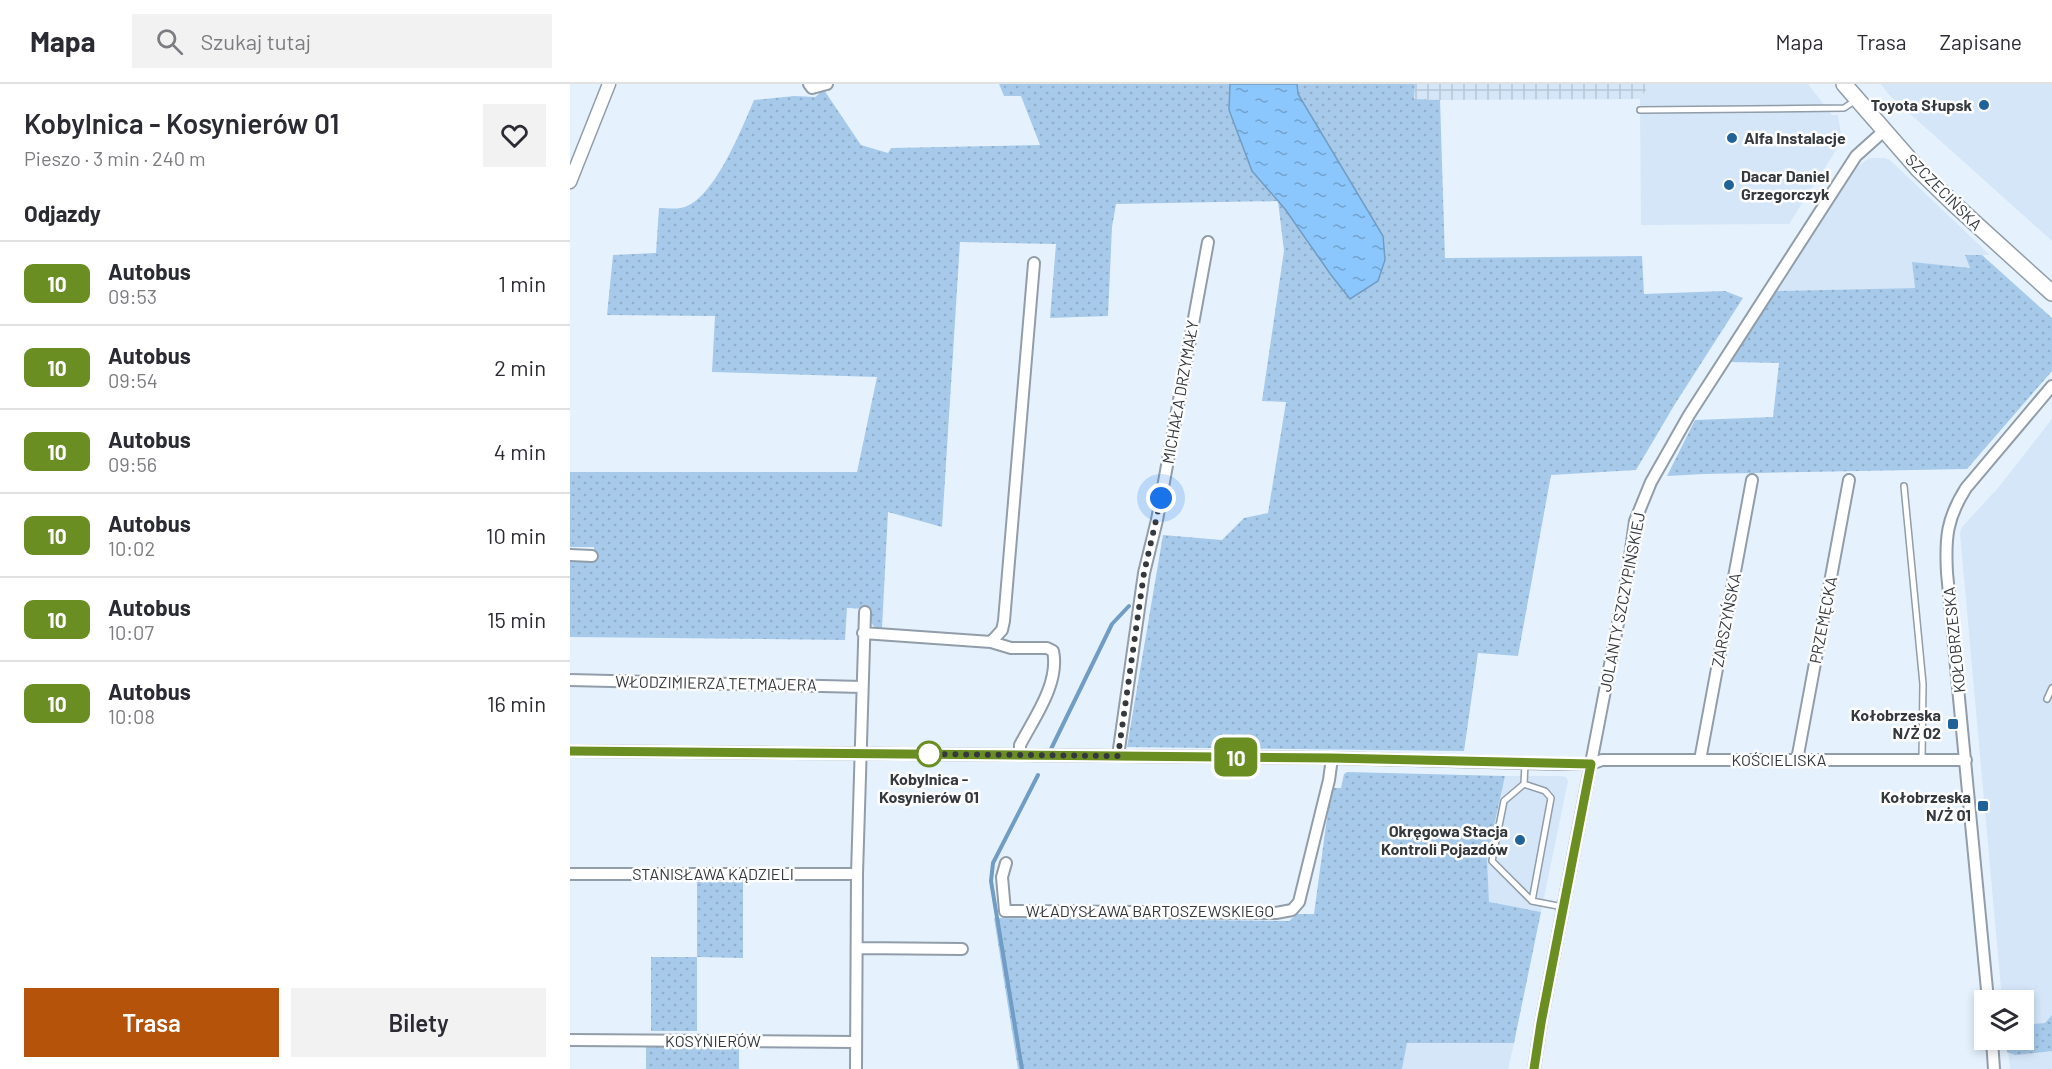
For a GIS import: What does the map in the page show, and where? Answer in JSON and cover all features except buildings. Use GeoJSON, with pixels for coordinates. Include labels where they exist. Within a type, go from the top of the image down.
{"type":"FeatureCollection","features":[{"type":"Feature","properties":{"kind":"main road","name":"SZCZECIŃSKA"},"geometry":{"type":"LineString","coordinates":[[1844,84],[1918,169],[2052,293]]}},
{"type":"Feature","properties":{"kind":"street"},"geometry":{"type":"LineString","coordinates":[[570,182],[609,84]]}},
{"type":"Feature","properties":{"kind":"street"},"geometry":{"type":"LineString","coordinates":[[811,86],[827,84]]}},
{"type":"Feature","properties":{"kind":"street","name":"JOLANTY SZCZYPIŃSKIEJ"},"geometry":{"type":"LineString","coordinates":[[1534,1069],[1628,571],[1635,521],[1645,495],[1689,415],[1856,156],[1885,130]]}},
{"type":"Feature","properties":{"kind":"street","name":"MICHAŁA DRZYMAŁY"},"geometry":{"type":"LineString","coordinates":[[1118,756],[1144,573],[1157,520],[1208,242]]}},
{"type":"Feature","properties":{"kind":"street"},"geometry":{"type":"LineString","coordinates":[[991,642],[1002,630],[1004,621],[1034,263]]}},
{"type":"Feature","properties":{"kind":"street","name":"KOŁOBRZESKA"},"geometry":{"type":"LineString","coordinates":[[1987,990],[1947,573],[1947,529],[1955,505],[1966,488],[2052,386]]}},
{"type":"Feature","properties":{"kind":"street","name":"ZARSZYŃSKA"},"geometry":{"type":"LineString","coordinates":[[1700,760],[1752,480]]}},
{"type":"Feature","properties":{"kind":"street","name":"PRZEMĘCKA"},"geometry":{"type":"LineString","coordinates":[[1797,760],[1849,480]]}},
{"type":"Feature","properties":{"kind":"street"},"geometry":{"type":"LineString","coordinates":[[570,555],[592,556]]}},
{"type":"Feature","properties":{"kind":"street"},"geometry":{"type":"LineString","coordinates":[[856,1069],[857,874],[865,612]]}},
{"type":"Feature","properties":{"kind":"street"},"geometry":{"type":"LineString","coordinates":[[863,633],[991,642],[1011,648],[1047,648],[1053,651],[1055,658],[1052,681],[1020,745],[1020,755]]}},
{"type":"Feature","properties":{"kind":"street","name":"WŁODZIMIERZA TETMAJERA"},"geometry":{"type":"LineString","coordinates":[[570,680],[862,687]]}},
{"type":"Feature","properties":{"kind":"street","name":"KOŚCIELISKA"},"geometry":{"type":"LineString","coordinates":[[570,751],[1332,758],[1525,764],[1591,764],[1605,760],[1966,760]]}},
{"type":"Feature","properties":{"kind":"street","name":"WŁADYSŁAWA BARTOSZEWSKIEGO"},"geometry":{"type":"LineString","coordinates":[[1006,863],[1002,877],[1005,911],[1276,913],[1292,910],[1299,902],[1329,780],[1332,758]]}},
{"type":"Feature","properties":{"kind":"street","name":"STANISŁAWA KĄDZIELI"},"geometry":{"type":"LineString","coordinates":[[570,874],[857,874]]}},
{"type":"Feature","properties":{"kind":"street"},"geometry":{"type":"LineString","coordinates":[[857,948],[962,949]]}},
{"type":"Feature","properties":{"kind":"street","name":"KOSYNIERÓW"},"geometry":{"type":"LineString","coordinates":[[570,1040],[856,1042]]}},
{"type":"Feature","properties":{"kind":"street"},"geometry":{"type":"LineString","coordinates":[[1993,1050],[1994,1069]]}},
{"type":"Feature","properties":{"kind":"lane"},"geometry":{"type":"LineString","coordinates":[[1640,110],[1844,108],[1857,99]]}},
{"type":"Feature","properties":{"kind":"lane"},"geometry":{"type":"LineString","coordinates":[[1904,486],[1923,684],[1922,760]]}},
{"type":"Feature","properties":{"kind":"lane"},"geometry":{"type":"LineString","coordinates":[[2047,699],[2052,688]]}},
{"type":"Feature","properties":{"kind":"lane"},"geometry":{"type":"LineString","coordinates":[[1525,764],[1524,784],[1504,801],[1492,861],[1532,902],[1563,908]]}},
{"type":"Feature","properties":{"kind":"lane"},"geometry":{"type":"LineString","coordinates":[[1524,784],[1545,791],[1551,798],[1532,902]]}},
{"type":"Feature","properties":{"kind":"shaded area"},"geometry":{"type":"Polygon","coordinates":[[[999,84],[1230,84],[1229,110],[1252,171],[1285,209],[1383,236],[1298,94],[1297,84],[1415,84],[1414,99],[1440,100],[1445,258],[1642,256],[1644,294],[1725,291],[1743,298],[1636,470],[1551,475],[1518,656],[1478,653],[1464,751],[1127,747],[1163,535],[1222,540],[1244,518],[1268,513],[1286,402],[1262,401],[1284,251],[1278,201],[1116,204],[1112,227],[1108,316],[1050,318],[1056,244],[960,242],[942,527],[888,512],[882,628],[873,625],[869,609],[847,608],[845,640],[570,637],[570,562],[594,562],[594,547],[570,547],[570,472],[857,472],[877,377],[712,372],[715,316],[607,315],[613,255],[656,253],[659,208],[687,206],[698,199],[708,188],[727,159],[754,100],[794,96],[815,97],[824,90],[861,145],[888,153],[891,148],[1040,145],[1021,96],[1004,96],[999,84]]]}},
{"type":"Feature","properties":{"kind":"shaded area"},"geometry":{"type":"Polygon","coordinates":[[[1415,84],[1650,84],[1640,99],[1440,100],[1414,99],[1415,84]]]}},
{"type":"Feature","properties":{"kind":"shaded area"},"geometry":{"type":"Polygon","coordinates":[[[1650,84],[1808,84],[1832,115],[1838,115],[1842,141],[1789,224],[1641,225],[1640,99],[1650,84]]]}},
{"type":"Feature","properties":{"kind":"shaded area"},"geometry":{"type":"Polygon","coordinates":[[[1881,84],[2052,84],[2052,241],[1888,94],[1881,84]]]}},
{"type":"Feature","properties":{"kind":"shaded area"},"geometry":{"type":"Polygon","coordinates":[[[1869,158],[1890,160],[1990,255],[1965,255],[1971,269],[1912,262],[1915,288],[1776,291],[1858,166],[1869,158]]]}},
{"type":"Feature","properties":{"kind":"shaded area"},"geometry":{"type":"Polygon","coordinates":[[[1965,255],[1982,255],[2052,318],[2052,371],[1967,469],[1667,476],[1695,420],[1773,417],[1779,363],[1730,362],[1776,291],[1915,288],[1912,262],[1970,268],[1965,255]]]}},
{"type":"Feature","properties":{"kind":"shaded area"},"geometry":{"type":"Polygon","coordinates":[[[2052,419],[2052,1069],[2010,1069],[2008,1050],[2034,1050],[2034,990],[2001,990],[1960,533],[1962,527],[1998,488],[2052,419]]]}},
{"type":"Feature","properties":{"kind":"shaded area"},"geometry":{"type":"Polygon","coordinates":[[[1347,772],[1505,776],[1487,858],[1489,902],[1541,912],[1514,1043],[1407,1043],[1402,1069],[1018,1069],[994,918],[1289,921],[1297,914],[1314,914],[1331,788],[1341,788],[1344,774],[1347,772]]]}},
{"type":"Feature","properties":{"kind":"shaded area"},"geometry":{"type":"Polygon","coordinates":[[[1505,776],[1562,776],[1568,781],[1541,912],[1489,903],[1487,858],[1505,776]]]}},
{"type":"Feature","properties":{"kind":"shaded area"},"geometry":{"type":"Polygon","coordinates":[[[697,882],[743,882],[743,958],[697,957],[697,882]]]}},
{"type":"Feature","properties":{"kind":"shaded area"},"geometry":{"type":"Polygon","coordinates":[[[651,957],[697,957],[697,1031],[651,1031],[651,957]]]}},
{"type":"Feature","properties":{"kind":"shaded area"},"geometry":{"type":"Polygon","coordinates":[[[2052,1015],[2052,1051],[2015,1055],[2007,1052],[2007,1050],[2034,1050],[2034,1024],[2045,1023],[2052,1015]]]}},
{"type":"Feature","properties":{"kind":"shaded area"},"geometry":{"type":"Polygon","coordinates":[[[1407,1043],[1514,1043],[1508,1069],[1402,1069],[1407,1043]]]}},
{"type":"Feature","properties":{"kind":"shaded area"},"geometry":{"type":"Polygon","coordinates":[[[646,1046],[739,1046],[739,1069],[646,1069],[646,1046]]]}},
{"type":"Feature","properties":{"kind":"water"},"geometry":{"type":"Polygon","coordinates":[[[1230,84],[1297,84],[1298,94],[1383,236],[1385,260],[1378,281],[1350,299],[1285,209],[1252,171],[1229,110],[1230,84]]]}},
{"type":"Feature","properties":{"kind":"waterway"},"geometry":{"type":"LineString","coordinates":[[1051,749],[1112,624],[1129,606]]}},
{"type":"Feature","properties":{"kind":"waterway"},"geometry":{"type":"LineString","coordinates":[[1022,1069],[991,881],[993,863],[1038,775]]}},
{"type":"Feature","properties":{"kind":"bus line","name":"10"},"geometry":{"type":"LineString","coordinates":[[570,751],[1332,758],[1591,764],[1534,1069]]}},
{"type":"Feature","properties":{"kind":"place","name":"Toyota Słupsk"},"geometry":{"type":"Point","coordinates":[1984,105]}},
{"type":"Feature","properties":{"kind":"place","name":"Alfa Instalacje"},"geometry":{"type":"Point","coordinates":[1732,138]}},
{"type":"Feature","properties":{"kind":"place","name":"Dacar Daniel Grzegorczyk"},"geometry":{"type":"Point","coordinates":[1729,185]}},
{"type":"Feature","properties":{"kind":"place","name":"Kołobrzeska N/Ż 02"},"geometry":{"type":"Point","coordinates":[1953,724]}},
{"type":"Feature","properties":{"kind":"place","name":"Kobylnica - Kosynierów 01"},"geometry":{"type":"Point","coordinates":[929,754]}},
{"type":"Feature","properties":{"kind":"place","name":"Kołobrzeska N/Ż 01"},"geometry":{"type":"Point","coordinates":[1983,806]}},
{"type":"Feature","properties":{"kind":"place","name":"Okręgowa Stacja Kontroli Pojazdów"},"geometry":{"type":"Point","coordinates":[1520,840]}},
{"type":"Feature","properties":{"kind":"route"},"geometry":{"type":"LineString","coordinates":[[929,754],[926,754],[1118,756],[1144,573],[1161,498]]}}]}
